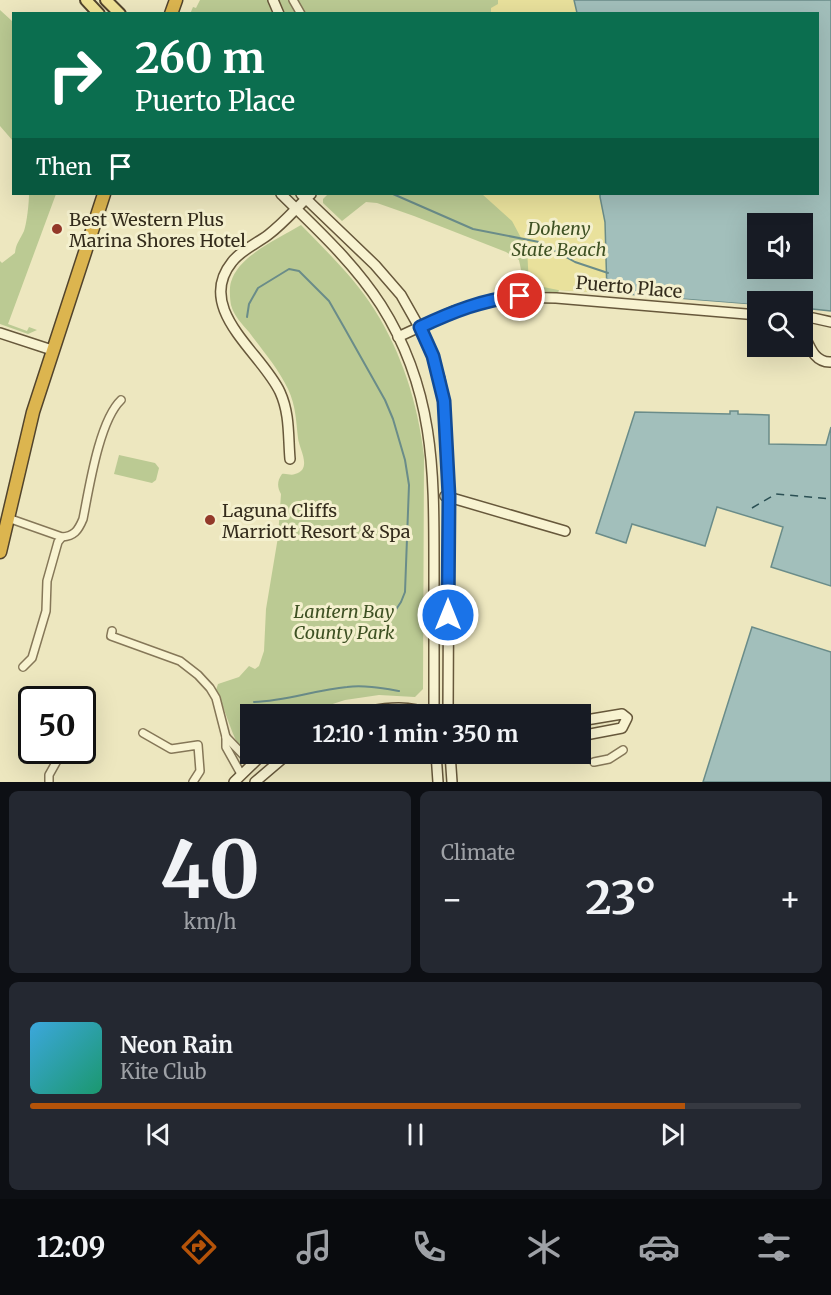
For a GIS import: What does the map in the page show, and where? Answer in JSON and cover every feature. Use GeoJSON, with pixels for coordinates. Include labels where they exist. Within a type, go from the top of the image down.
{"type":"FeatureCollection","features":[{"type":"Feature","properties":{"kind":"highway"},"geometry":{"type":"LineString","coordinates":[[0,552],[33,412],[104,195]]}},
{"type":"Feature","properties":{"kind":"main road"},"geometry":{"type":"LineString","coordinates":[[86,0],[97,12]]}},
{"type":"Feature","properties":{"kind":"main road"},"geometry":{"type":"LineString","coordinates":[[106,0],[118,12]]}},
{"type":"Feature","properties":{"kind":"main road"},"geometry":{"type":"LineString","coordinates":[[282,195],[363,280],[381,305],[410,363],[422,398],[432,457],[434,496],[434,704]]}},
{"type":"Feature","properties":{"kind":"main road"},"geometry":{"type":"LineString","coordinates":[[290,459],[288,418],[283,400],[269,373],[227,319],[221,292],[224,276],[235,258],[270,234],[306,195],[401,295],[420,327],[433,356],[444,401],[449,496],[448,704]]}},
{"type":"Feature","properties":{"kind":"main road","name":"Puerto Place"},"geometry":{"type":"LineString","coordinates":[[398,338],[454,311],[505,297],[520,296],[747,314]]}},
{"type":"Feature","properties":{"kind":"main road"},"geometry":{"type":"LineString","coordinates":[[813,320],[831,322]]}},
{"type":"Feature","properties":{"kind":"main road"},"geometry":{"type":"LineString","coordinates":[[0,333],[52,350]]}},
{"type":"Feature","properties":{"kind":"main road"},"geometry":{"type":"LineString","coordinates":[[813,351],[817,359],[822,362],[831,362]]}},
{"type":"Feature","properties":{"kind":"main road"},"geometry":{"type":"LineString","coordinates":[[434,496],[449,496],[565,531]]}},
{"type":"Feature","properties":{"kind":"main road"},"geometry":{"type":"LineString","coordinates":[[591,719],[622,714],[627,718],[622,728],[591,734]]}},
{"type":"Feature","properties":{"kind":"main road"},"geometry":{"type":"LineString","coordinates":[[234,782],[252,764]]}},
{"type":"Feature","properties":{"kind":"main road"},"geometry":{"type":"LineString","coordinates":[[255,782],[275,764]]}},
{"type":"Feature","properties":{"kind":"main road"},"geometry":{"type":"LineString","coordinates":[[437,764],[438,782]]}},
{"type":"Feature","properties":{"kind":"main road"},"geometry":{"type":"LineString","coordinates":[[451,764],[452,782]]}},
{"type":"Feature","properties":{"kind":"street"},"geometry":{"type":"LineString","coordinates":[[8,518],[62,537],[74,534],[79,529],[109,416],[121,400]]}},
{"type":"Feature","properties":{"kind":"street"},"geometry":{"type":"LineString","coordinates":[[23,667],[32,658],[46,611],[47,581],[62,537]]}},
{"type":"Feature","properties":{"kind":"street"},"geometry":{"type":"LineString","coordinates":[[112,632],[111,636],[180,661],[210,688],[216,699],[226,736],[226,747],[241,774]]}},
{"type":"Feature","properties":{"kind":"street"},"geometry":{"type":"LineString","coordinates":[[143,733],[171,749],[198,745],[200,771],[193,782]]}},
{"type":"Feature","properties":{"kind":"street"},"geometry":{"type":"LineString","coordinates":[[226,736],[240,751]]}},
{"type":"Feature","properties":{"kind":"street"},"geometry":{"type":"LineString","coordinates":[[594,762],[609,759],[623,750]]}},
{"type":"Feature","properties":{"kind":"street"},"geometry":{"type":"LineString","coordinates":[[49,782],[49,775],[55,764]]}},
{"type":"Feature","properties":{"kind":"green space"},"geometry":{"type":"Polygon","coordinates":[[[200,0],[574,0],[577,12],[191,12],[193,7],[196,8],[200,0]]]}},
{"type":"Feature","properties":{"kind":"green space"},"geometry":{"type":"Polygon","coordinates":[[[0,10],[12,21],[12,140],[0,126],[0,10]]]}},
{"type":"Feature","properties":{"kind":"green space"},"geometry":{"type":"Polygon","coordinates":[[[29,195],[56,195],[8,324],[27,331],[29,327],[37,330],[28,334],[0,324],[0,261],[2,263],[15,253],[24,231],[29,195]]]}},
{"type":"Feature","properties":{"kind":"green space","name":"Doheny State Beach"},"geometry":{"type":"Polygon","coordinates":[[[327,195],[600,195],[605,222],[607,293],[559,290],[558,293],[525,289],[519,260],[506,252],[377,203],[366,202],[342,221],[323,203],[327,195]]]}},
{"type":"Feature","properties":{"kind":"green space","name":"Lantern Bay County Park"},"geometry":{"type":"Polygon","coordinates":[[[301,225],[349,275],[366,297],[384,326],[401,361],[418,417],[424,456],[423,689],[415,697],[379,695],[333,704],[240,704],[239,746],[216,690],[218,684],[239,677],[249,666],[255,669],[259,666],[264,651],[266,609],[278,537],[281,494],[278,482],[282,474],[293,475],[300,471],[304,463],[291,395],[275,367],[238,320],[231,303],[230,287],[235,272],[251,256],[301,225]]]}},
{"type":"Feature","properties":{"kind":"green space"},"geometry":{"type":"Polygon","coordinates":[[[119,455],[155,463],[159,468],[156,480],[152,483],[114,474],[119,455]]]}},
{"type":"Feature","properties":{"kind":"sand"},"geometry":{"type":"Polygon","coordinates":[[[498,0],[574,0],[577,12],[491,12],[491,8],[498,4],[498,0]]]}},
{"type":"Feature","properties":{"kind":"sand"},"geometry":{"type":"Polygon","coordinates":[[[483,195],[600,195],[605,222],[607,293],[558,290],[529,284],[527,249],[512,221],[483,195]]]}},
{"type":"Feature","properties":{"kind":"water"},"geometry":{"type":"Polygon","coordinates":[[[574,0],[831,0],[831,311],[813,309],[813,291],[747,291],[747,304],[607,293],[605,222],[600,195],[819,195],[819,12],[577,12],[574,0]]]}},
{"type":"Feature","properties":{"kind":"water"},"geometry":{"type":"Polygon","coordinates":[[[730,411],[738,411],[738,414],[769,415],[769,444],[826,445],[831,427],[831,586],[771,567],[783,527],[717,507],[705,546],[632,524],[626,543],[596,533],[635,412],[730,414],[730,411]]]}},
{"type":"Feature","properties":{"kind":"water"},"geometry":{"type":"Polygon","coordinates":[[[752,627],[831,652],[831,782],[703,782],[752,627]]]}},
{"type":"Feature","properties":{"kind":"pier"},"geometry":{"type":"Polygon","coordinates":[[[604,293],[747,304],[747,307],[607,296],[604,293]]]}},
{"type":"Feature","properties":{"kind":"waterway"},"geometry":{"type":"LineString","coordinates":[[395,195],[473,229],[539,242],[575,262],[608,273]]}},
{"type":"Feature","properties":{"kind":"waterway"},"geometry":{"type":"LineString","coordinates":[[247,317],[249,304],[258,288],[289,269],[299,271],[329,301],[385,400],[393,419],[405,460],[409,485],[405,592],[379,635]]}},
{"type":"Feature","properties":{"kind":"waterway"},"geometry":{"type":"LineString","coordinates":[[254,702],[278,700],[353,686],[399,691]]}},
{"type":"Feature","properties":{"kind":"ferry route"},"geometry":{"type":"LineString","coordinates":[[752,508],[776,494],[831,499]]}},
{"type":"Feature","properties":{"kind":"place","name":"Best Western Plus Marina Shores Hotel"},"geometry":{"type":"Point","coordinates":[57,229]}},
{"type":"Feature","properties":{"kind":"place","name":"Laguna Cliffs Marriott Resort & Spa"},"geometry":{"type":"Point","coordinates":[210,520]}},
{"type":"Feature","properties":{"kind":"route"},"geometry":{"type":"LineString","coordinates":[[448,615],[449,496],[444,401],[433,356],[420,327],[454,311],[505,297],[520,296]]}}]}
